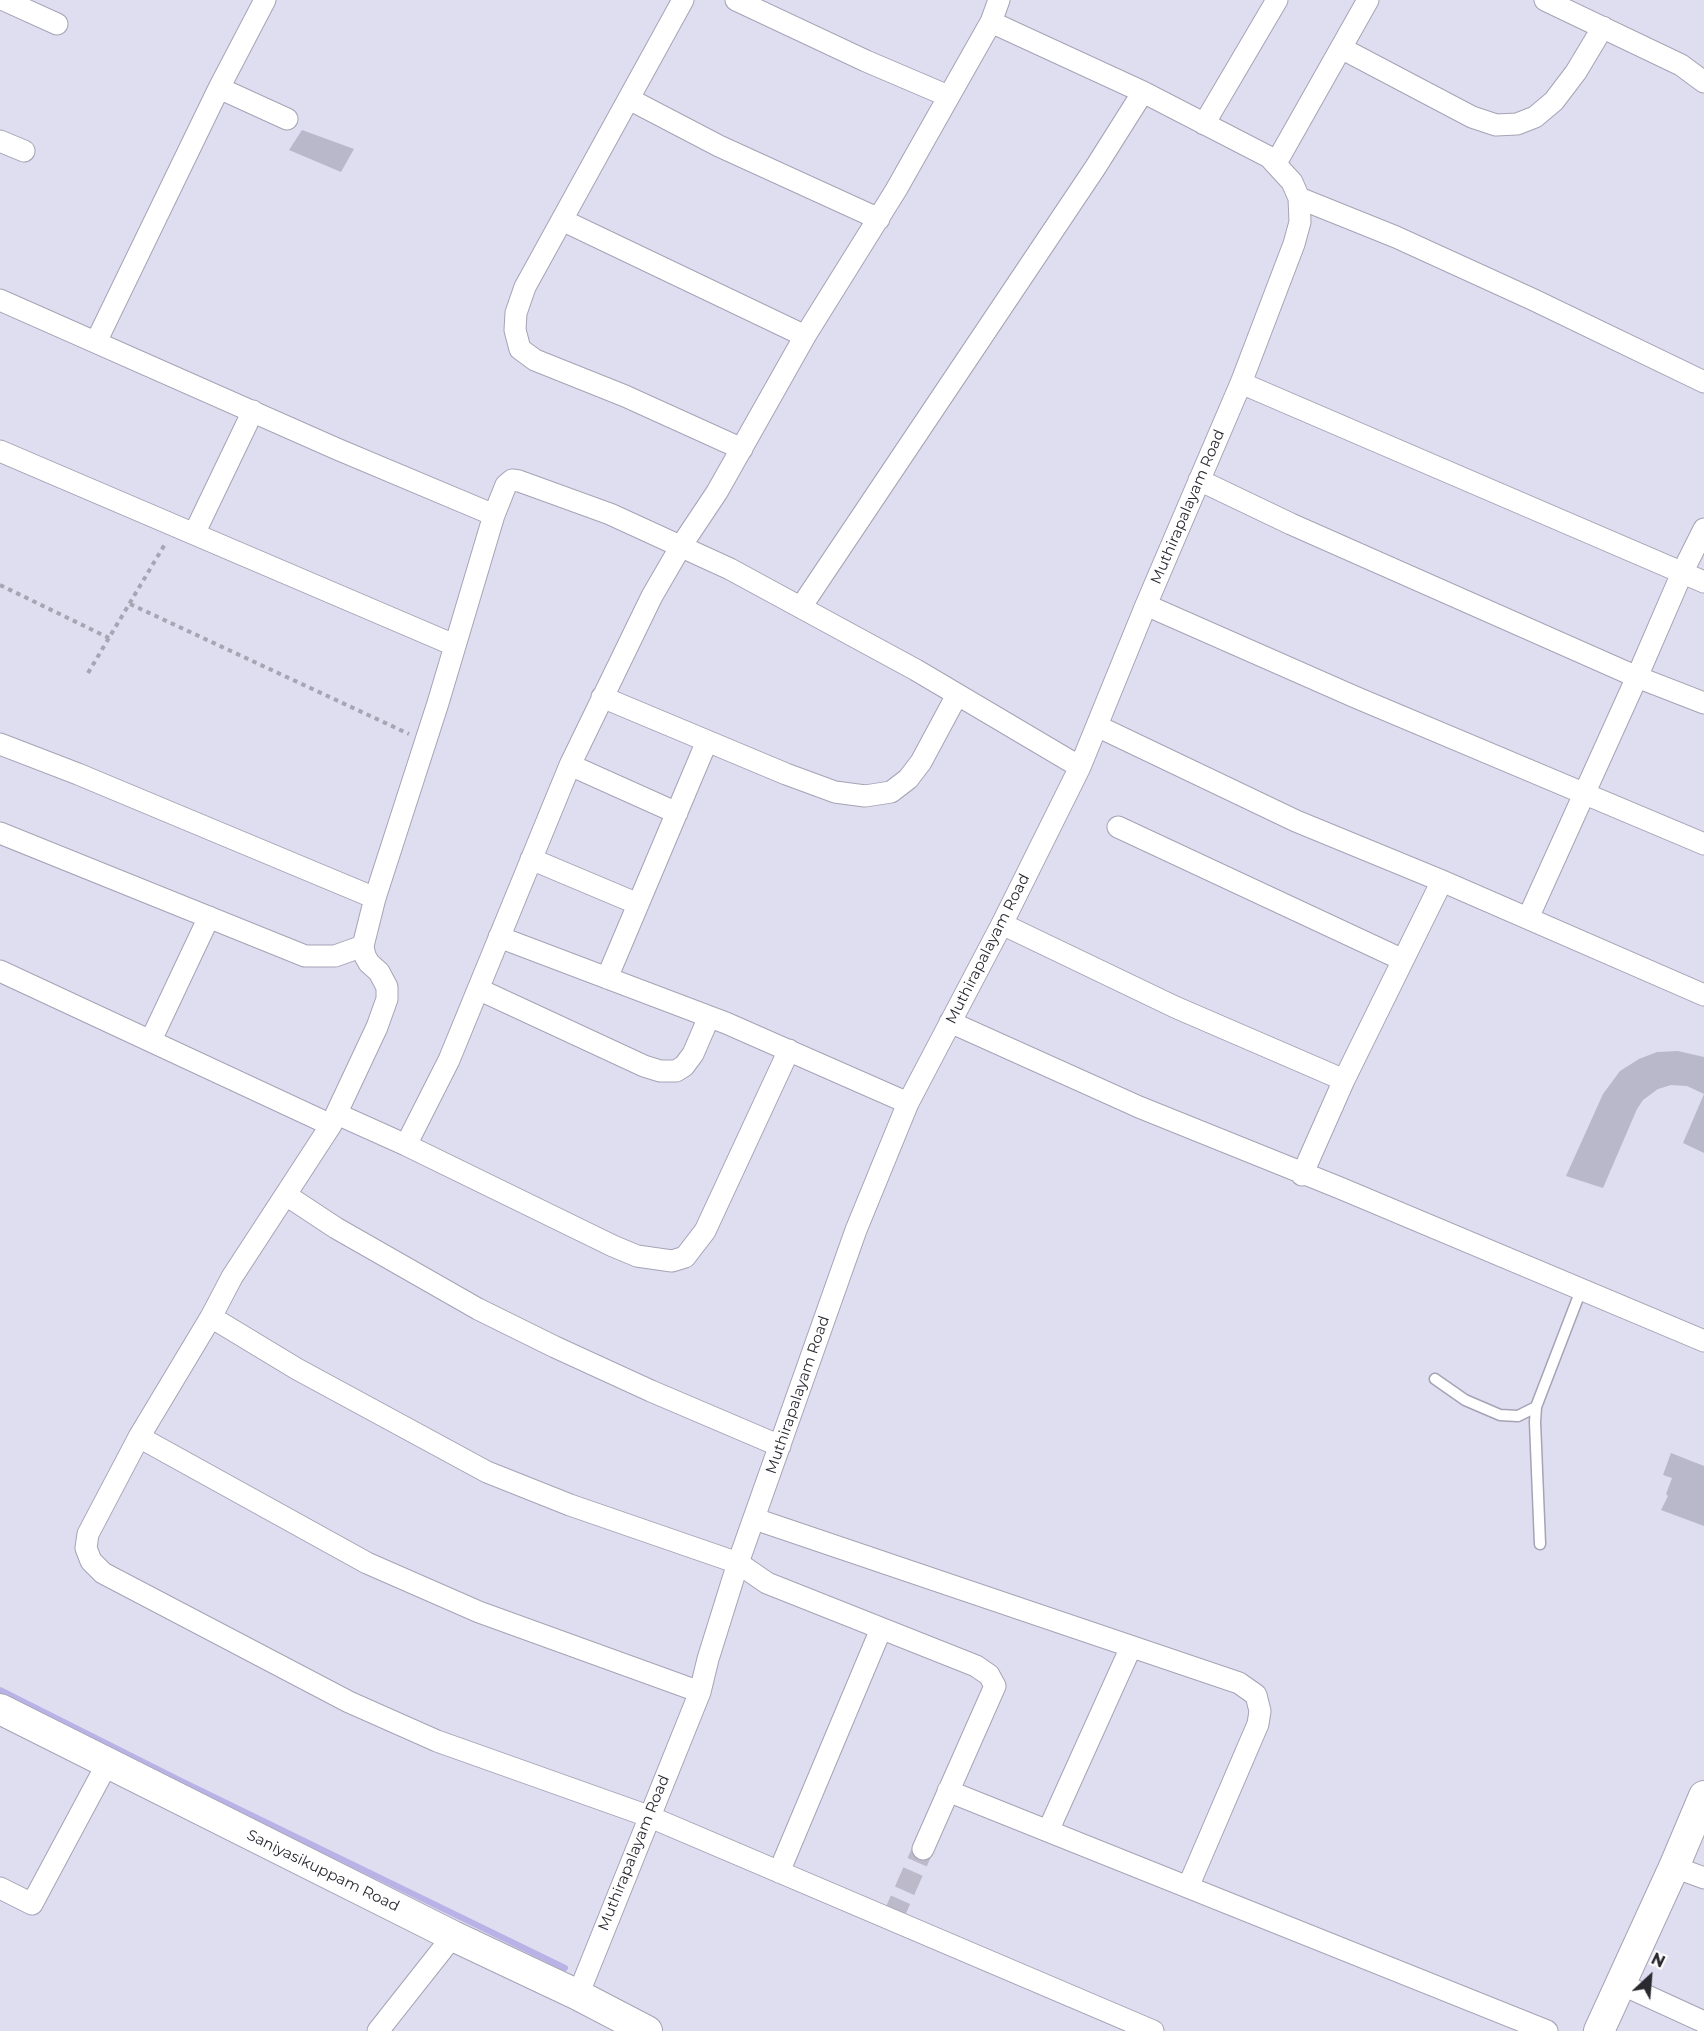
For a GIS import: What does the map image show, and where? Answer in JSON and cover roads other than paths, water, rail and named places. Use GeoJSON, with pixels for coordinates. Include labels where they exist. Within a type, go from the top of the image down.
{"type":"FeatureCollection","features":[{"type":"Feature","properties":{"kind":"street"},"geometry":{"type":"LineString","coordinates":[[4,0],[57,24]]}},
{"type":"Feature","properties":{"kind":"street"},"geometry":{"type":"LineString","coordinates":[[96,342],[219,88],[265,0]]}},
{"type":"Feature","properties":{"kind":"street"},"geometry":{"type":"LineString","coordinates":[[683,0],[525,287],[516,313],[515,330],[520,349],[535,360],[625,396],[742,449]]}},
{"type":"Feature","properties":{"kind":"street"},"geometry":{"type":"LineString","coordinates":[[736,0],[866,61],[948,96]]}},
{"type":"Feature","properties":{"kind":"street"},"geometry":{"type":"LineString","coordinates":[[406,1145],[449,1060],[570,765],[652,596],[681,546],[717,492],[805,336],[879,219],[991,22],[999,0]]}},
{"type":"Feature","properties":{"kind":"street"},"geometry":{"type":"LineString","coordinates":[[1276,163],[1368,0]]}},
{"type":"Feature","properties":{"kind":"street"},"geometry":{"type":"LineString","coordinates":[[1545,0],[1681,65],[1704,82]]}},
{"type":"Feature","properties":{"kind":"street"},"geometry":{"type":"LineString","coordinates":[[1204,124],[1268,3]]}},
{"type":"Feature","properties":{"kind":"street"},"geometry":{"type":"LineString","coordinates":[[991,22],[1143,92],[1262,153],[1276,163],[1292,182],[1299,198],[1417,247],[1534,300],[1704,382]]}},
{"type":"Feature","properties":{"kind":"street"},"geometry":{"type":"LineString","coordinates":[[1341,48],[1472,117],[1496,125],[1516,124],[1535,117],[1554,101],[1576,72],[1603,27]]}},
{"type":"Feature","properties":{"kind":"street"},"geometry":{"type":"LineString","coordinates":[[219,88],[287,119]]}},
{"type":"Feature","properties":{"kind":"street"},"geometry":{"type":"LineString","coordinates":[[801,607],[1095,168],[1143,92]]}},
{"type":"Feature","properties":{"kind":"street"},"geometry":{"type":"LineString","coordinates":[[629,99],[719,146],[879,219]]}},
{"type":"Feature","properties":{"kind":"street"},"geometry":{"type":"LineString","coordinates":[[0,141],[24,151]]}},
{"type":"Feature","properties":{"kind":"street","name":"Muthirapalayam Road"},"geometry":{"type":"LineString","coordinates":[[578,1995],[648,1816],[700,1692],[738,1563],[856,1230],[908,1103],[1002,924],[1080,767],[1241,382],[1294,244],[1300,222],[1299,198]]}},
{"type":"Feature","properties":{"kind":"street"},"geometry":{"type":"LineString","coordinates":[[562,220],[805,336]]}},
{"type":"Feature","properties":{"kind":"street"},"geometry":{"type":"LineString","coordinates":[[0,300],[494,515]]}},
{"type":"Feature","properties":{"kind":"street"},"geometry":{"type":"LineString","coordinates":[[1241,382],[1704,582]]}},
{"type":"Feature","properties":{"kind":"street"},"geometry":{"type":"LineString","coordinates":[[194,534],[253,411]]}},
{"type":"Feature","properties":{"kind":"street"},"geometry":{"type":"LineString","coordinates":[[0,451],[454,645]]}},
{"type":"Feature","properties":{"kind":"street"},"geometry":{"type":"LineString","coordinates":[[1080,767],[957,695],[730,569],[610,514],[512,480],[506,485],[494,515],[438,703],[375,898],[363,946],[369,963],[387,987],[387,999],[377,1027],[334,1120],[232,1277],[211,1317],[139,1437],[88,1534],[86,1548],[91,1561],[103,1573],[349,1702],[437,1742],[648,1816],[1154,2031]]}},
{"type":"Feature","properties":{"kind":"street"},"geometry":{"type":"LineString","coordinates":[[1199,480],[1291,524],[1637,677],[1704,704]]}},
{"type":"Feature","properties":{"kind":"street"},"geometry":{"type":"LineString","coordinates":[[1528,918],[1682,573],[1704,529]]}},
{"type":"Feature","properties":{"kind":"street"},"geometry":{"type":"LineString","coordinates":[[1146,605],[1355,697],[1704,844]]}},
{"type":"Feature","properties":{"kind":"street"},"geometry":{"type":"LineString","coordinates":[[602,697],[786,774],[835,792],[866,796],[891,792],[908,779],[921,762],[957,695]]}},
{"type":"Feature","properties":{"kind":"street"},"geometry":{"type":"LineString","coordinates":[[1097,726],[1296,820],[1704,995]]}},
{"type":"Feature","properties":{"kind":"street"},"geometry":{"type":"LineString","coordinates":[[607,978],[707,741]]}},
{"type":"Feature","properties":{"kind":"street"},"geometry":{"type":"LineString","coordinates":[[1,746],[78,774],[375,898]]}},
{"type":"Feature","properties":{"kind":"street"},"geometry":{"type":"LineString","coordinates":[[570,765],[676,813]]}},
{"type":"Feature","properties":{"kind":"street"},"geometry":{"type":"LineString","coordinates":[[1118,827],[1403,960]]}},
{"type":"Feature","properties":{"kind":"street"},"geometry":{"type":"LineString","coordinates":[[0,832],[305,956],[335,956],[363,946]]}},
{"type":"Feature","properties":{"kind":"street"},"geometry":{"type":"LineString","coordinates":[[531,859],[638,904]]}},
{"type":"Feature","properties":{"kind":"street"},"geometry":{"type":"LineString","coordinates":[[1302,1174],[1344,1080],[1442,881]]}},
{"type":"Feature","properties":{"kind":"street"},"geometry":{"type":"LineString","coordinates":[[152,1040],[209,917]]}},
{"type":"Feature","properties":{"kind":"street"},"geometry":{"type":"LineString","coordinates":[[1002,924],[1175,1007],[1344,1080]]}},
{"type":"Feature","properties":{"kind":"street"},"geometry":{"type":"LineString","coordinates":[[499,937],[709,1017],[908,1103]]}},
{"type":"Feature","properties":{"kind":"street"},"geometry":{"type":"LineString","coordinates":[[0,971],[334,1120],[406,1145],[613,1246],[637,1256],[672,1261],[685,1257],[705,1231],[789,1050]]}},
{"type":"Feature","properties":{"kind":"street"},"geometry":{"type":"LineString","coordinates":[[478,990],[644,1066],[660,1071],[676,1071],[684,1066],[693,1054],[709,1017]]}},
{"type":"Feature","properties":{"kind":"street"},"geometry":{"type":"LineString","coordinates":[[950,1022],[1139,1107],[1340,1188],[1704,1341]]}},
{"type":"Feature","properties":{"kind":"street"},"geometry":{"type":"LineString","coordinates":[[286,1195],[336,1228],[478,1309],[651,1391],[780,1446]]}},
{"type":"Feature","properties":{"kind":"street"},"geometry":{"type":"LineString","coordinates":[[211,1317],[297,1369],[487,1472],[570,1505],[738,1563],[767,1583],[976,1666],[989,1675],[995,1686],[922,1849]]}},
{"type":"Feature","properties":{"kind":"street"},"geometry":{"type":"LineString","coordinates":[[139,1437],[367,1563],[479,1612],[700,1692]]}},
{"type":"Feature","properties":{"kind":"street"},"geometry":{"type":"LineString","coordinates":[[754,1519],[1239,1683],[1256,1695],[1260,1711],[1258,1724],[1188,1887]]}},
{"type":"Feature","properties":{"kind":"street"},"geometry":{"type":"LineString","coordinates":[[779,1872],[881,1629]]}},
{"type":"Feature","properties":{"kind":"street"},"geometry":{"type":"LineString","coordinates":[[1048,1831],[1131,1647]]}},
{"type":"Feature","properties":{"kind":"street","name":"Saniyasikuppam Road"},"geometry":{"type":"LineString","coordinates":[[0,1709],[647,2031]]}},
{"type":"Feature","properties":{"kind":"street"},"geometry":{"type":"LineString","coordinates":[[0,1888],[32,1904],[107,1764]]}},
{"type":"Feature","properties":{"kind":"street"},"geometry":{"type":"LineString","coordinates":[[948,1791],[1547,2031]]}},
{"type":"Feature","properties":{"kind":"street"},"geometry":{"type":"LineString","coordinates":[[1599,2031],[1622,1984],[1704,1796]]}},
{"type":"Feature","properties":{"kind":"street"},"geometry":{"type":"LineString","coordinates":[[1674,1867],[1704,1878]]}},
{"type":"Feature","properties":{"kind":"street"},"geometry":{"type":"LineString","coordinates":[[378,2031],[453,1936]]}},
{"type":"Feature","properties":{"kind":"street"},"geometry":{"type":"LineString","coordinates":[[1622,1984],[1704,2022]]}},
{"type":"Feature","properties":{"kind":"lane"},"geometry":{"type":"LineString","coordinates":[[1540,1544],[1536,1407],[1581,1290]]}},
{"type":"Feature","properties":{"kind":"lane"},"geometry":{"type":"LineString","coordinates":[[1435,1379],[1465,1400],[1500,1415],[1518,1416],[1536,1407]]}},
{"type":"Feature","properties":{"kind":"waterway"},"geometry":{"type":"LineString","coordinates":[[0,1690],[565,1968]]}},
{"type":"Feature","properties":{"kind":"tunnel"},"geometry":{"type":"LineString","coordinates":[[892,1919],[923,1849]]}}]}
